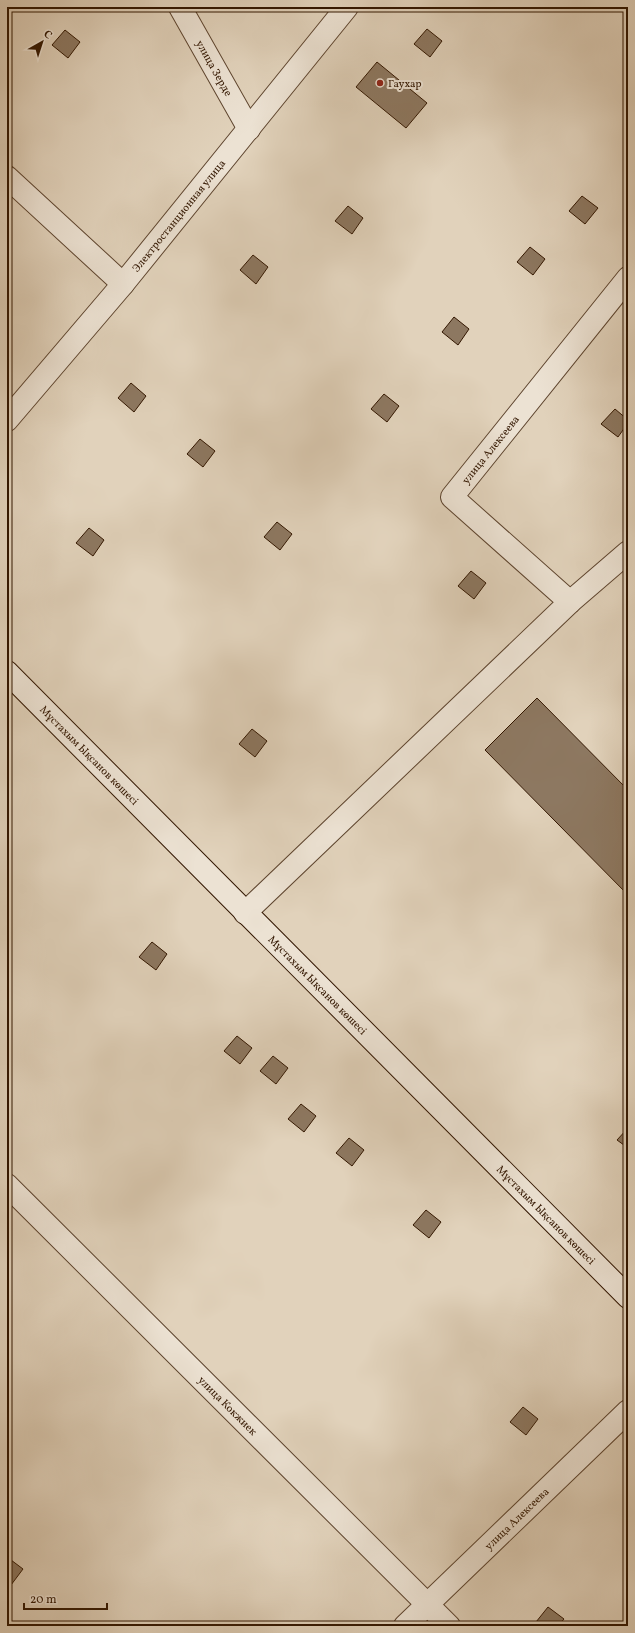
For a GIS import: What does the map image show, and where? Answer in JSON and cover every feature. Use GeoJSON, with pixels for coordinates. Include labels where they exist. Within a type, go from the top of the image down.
{"type":"FeatureCollection","features":[{"type":"Feature","properties":{"kind":"street","name":"улица Зерде"},"geometry":{"type":"LineString","coordinates":[[180,7],[249,129]]}},
{"type":"Feature","properties":{"kind":"street","name":"Электростанционная улица"},"geometry":{"type":"LineString","coordinates":[[7,420],[123,284],[347,7]]}},
{"type":"Feature","properties":{"kind":"street"},"geometry":{"type":"LineString","coordinates":[[7,177],[123,284]]}},
{"type":"Feature","properties":{"kind":"street","name":"улица Алексеева"},"geometry":{"type":"LineString","coordinates":[[570,602],[452,497],[628,278]]}},
{"type":"Feature","properties":{"kind":"street"},"geometry":{"type":"LineString","coordinates":[[245,913],[570,602],[628,552]]}},
{"type":"Feature","properties":{"kind":"street","name":"Мұстахым Ықсанов көшесі"},"geometry":{"type":"LineString","coordinates":[[7,672],[628,1297]]}},
{"type":"Feature","properties":{"kind":"street","name":"улица Кокжиек"},"geometry":{"type":"LineString","coordinates":[[7,1185],[449,1626]]}},
{"type":"Feature","properties":{"kind":"street","name":"улица Алексеева"},"geometry":{"type":"LineString","coordinates":[[405,1626],[628,1411]]}},
{"type":"Feature","properties":{"kind":"building"},"geometry":{"type":"Polygon","coordinates":[[[427,29],[442,41],[430,57],[414,44],[427,29]]]}},
{"type":"Feature","properties":{"kind":"building"},"geometry":{"type":"Polygon","coordinates":[[[65,30],[80,42],[68,58],[52,45],[65,30]]]}},
{"type":"Feature","properties":{"kind":"building"},"geometry":{"type":"Polygon","coordinates":[[[377,62],[427,103],[406,128],[356,87],[377,62]]]}},
{"type":"Feature","properties":{"kind":"building"},"geometry":{"type":"Polygon","coordinates":[[[582,196],[598,208],[585,224],[569,211],[582,196]]]}},
{"type":"Feature","properties":{"kind":"building"},"geometry":{"type":"Polygon","coordinates":[[[348,206],[363,218],[352,234],[335,221],[348,206]]]}},
{"type":"Feature","properties":{"kind":"building"},"geometry":{"type":"Polygon","coordinates":[[[530,247],[545,259],[533,275],[517,262],[530,247]]]}},
{"type":"Feature","properties":{"kind":"building"},"geometry":{"type":"Polygon","coordinates":[[[253,255],[268,267],[256,284],[240,270],[253,255]]]}},
{"type":"Feature","properties":{"kind":"building"},"geometry":{"type":"Polygon","coordinates":[[[454,317],[469,329],[458,345],[442,332],[454,317]]]}},
{"type":"Feature","properties":{"kind":"building"},"geometry":{"type":"Polygon","coordinates":[[[131,383],[146,396],[134,412],[118,398],[131,383]]]}},
{"type":"Feature","properties":{"kind":"building"},"geometry":{"type":"Polygon","coordinates":[[[384,394],[399,406],[387,422],[371,409],[384,394]]]}},
{"type":"Feature","properties":{"kind":"building"},"geometry":{"type":"Polygon","coordinates":[[[615,409],[628,420],[628,423],[618,437],[601,424],[615,409]]]}},
{"type":"Feature","properties":{"kind":"building"},"geometry":{"type":"Polygon","coordinates":[[[200,439],[215,451],[203,467],[187,454],[200,439]]]}},
{"type":"Feature","properties":{"kind":"building"},"geometry":{"type":"Polygon","coordinates":[[[277,522],[292,534],[280,550],[264,537],[277,522]]]}},
{"type":"Feature","properties":{"kind":"building"},"geometry":{"type":"Polygon","coordinates":[[[89,528],[104,540],[93,556],[76,543],[89,528]]]}},
{"type":"Feature","properties":{"kind":"building"},"geometry":{"type":"Polygon","coordinates":[[[471,571],[486,583],[474,599],[458,586],[471,571]]]}},
{"type":"Feature","properties":{"kind":"building"},"geometry":{"type":"Polygon","coordinates":[[[537,698],[628,790],[628,895],[485,750],[537,698]]]}},
{"type":"Feature","properties":{"kind":"building"},"geometry":{"type":"Polygon","coordinates":[[[252,729],[267,741],[255,757],[239,744],[252,729]]]}},
{"type":"Feature","properties":{"kind":"building"},"geometry":{"type":"Polygon","coordinates":[[[152,942],[167,954],[156,970],[139,957],[152,942]]]}},
{"type":"Feature","properties":{"kind":"building"},"geometry":{"type":"Polygon","coordinates":[[[237,1036],[252,1048],[240,1064],[224,1051],[237,1036]]]}},
{"type":"Feature","properties":{"kind":"building"},"geometry":{"type":"Polygon","coordinates":[[[273,1056],[288,1068],[276,1084],[260,1071],[273,1056]]]}},
{"type":"Feature","properties":{"kind":"building"},"geometry":{"type":"Polygon","coordinates":[[[301,1104],[316,1116],[304,1132],[288,1119],[301,1104]]]}},
{"type":"Feature","properties":{"kind":"building"},"geometry":{"type":"Polygon","coordinates":[[[628,1128],[628,1148],[617,1140],[628,1128]]]}},
{"type":"Feature","properties":{"kind":"building"},"geometry":{"type":"Polygon","coordinates":[[[349,1138],[364,1150],[352,1166],[336,1153],[349,1138]]]}},
{"type":"Feature","properties":{"kind":"building"},"geometry":{"type":"Polygon","coordinates":[[[426,1210],[441,1222],[429,1238],[413,1225],[426,1210]]]}},
{"type":"Feature","properties":{"kind":"building"},"geometry":{"type":"Polygon","coordinates":[[[523,1407],[538,1419],[526,1435],[510,1422],[523,1407]]]}},
{"type":"Feature","properties":{"kind":"building"},"geometry":{"type":"Polygon","coordinates":[[[7,1557],[23,1569],[11,1585],[7,1582],[7,1557]]]}},
{"type":"Feature","properties":{"kind":"building"},"geometry":{"type":"Polygon","coordinates":[[[548,1607],[564,1619],[558,1626],[540,1626],[536,1622],[548,1607]]]}},
{"type":"Feature","properties":{"kind":"place","name":"Гаухар"},"geometry":{"type":"Point","coordinates":[380,83]}}]}
